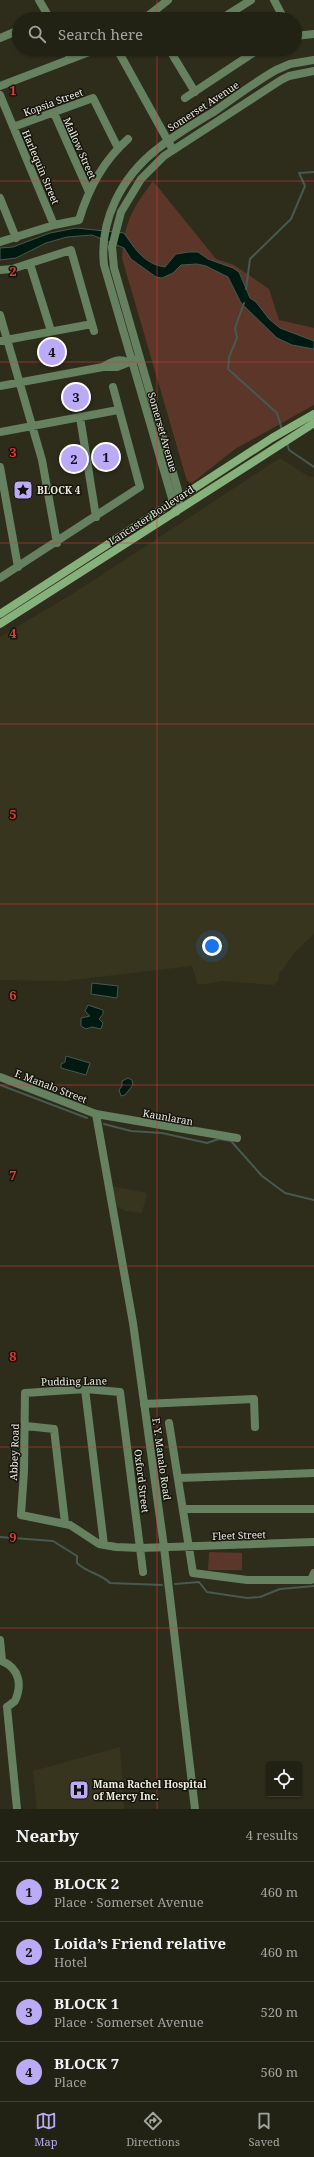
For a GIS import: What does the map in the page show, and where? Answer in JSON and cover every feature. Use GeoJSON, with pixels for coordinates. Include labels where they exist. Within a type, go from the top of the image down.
{"type":"FeatureCollection","features":[{"type":"Feature","properties":{"kind":"main road","name":"Lancaster Boulevard"},"geometry":{"type":"LineString","coordinates":[[0,614],[272,438],[314,414]]}},
{"type":"Feature","properties":{"kind":"main road","name":"Lancaster Boulevard"},"geometry":{"type":"LineString","coordinates":[[0,624],[314,423]]}},
{"type":"Feature","properties":{"kind":"main road"},"geometry":{"type":"LineString","coordinates":[[283,431],[288,439]]}},
{"type":"Feature","properties":{"kind":"street"},"geometry":{"type":"LineString","coordinates":[[39,0],[46,12]]}},
{"type":"Feature","properties":{"kind":"street"},"geometry":{"type":"LineString","coordinates":[[153,12],[168,0]]}},
{"type":"Feature","properties":{"kind":"street"},"geometry":{"type":"LineString","coordinates":[[232,12],[251,0]]}},
{"type":"Feature","properties":{"kind":"street"},"geometry":{"type":"LineString","coordinates":[[274,0],[280,12]]}},
{"type":"Feature","properties":{"kind":"street"},"geometry":{"type":"LineString","coordinates":[[0,38],[12,33]]}},
{"type":"Feature","properties":{"kind":"street"},"geometry":{"type":"LineString","coordinates":[[302,35],[314,34]]}},
{"type":"Feature","properties":{"kind":"street"},"geometry":{"type":"LineString","coordinates":[[0,86],[79,56]]}},
{"type":"Feature","properties":{"kind":"street"},"geometry":{"type":"LineString","coordinates":[[121,56],[173,150]]}},
{"type":"Feature","properties":{"kind":"street"},"geometry":{"type":"LineString","coordinates":[[173,56],[195,92]]}},
{"type":"Feature","properties":{"kind":"street"},"geometry":{"type":"LineString","coordinates":[[185,98],[249,56]]}},
{"type":"Feature","properties":{"kind":"street","name":"Somerset Avenue"},"geometry":{"type":"LineString","coordinates":[[176,512],[172,503],[133,360],[104,265],[103,243],[106,225],[116,198],[127,180],[150,154],[276,70],[290,64],[314,60]]}},
{"type":"Feature","properties":{"kind":"street","name":"Somerset Avenue"},"geometry":{"type":"LineString","coordinates":[[180,498],[133,360],[114,268],[112,245],[116,227],[125,203],[135,186],[152,167],[173,150],[281,80],[289,76],[314,71]]}},
{"type":"Feature","properties":{"kind":"street","name":"Harlequin Street"},"geometry":{"type":"LineString","coordinates":[[0,95],[54,225]]}},
{"type":"Feature","properties":{"kind":"street","name":"Kopsia Street"},"geometry":{"type":"LineString","coordinates":[[13,127],[93,98],[118,148]]}},
{"type":"Feature","properties":{"kind":"street","name":"Mallow Street"},"geometry":{"type":"LineString","coordinates":[[54,113],[89,192]]}},
{"type":"Feature","properties":{"kind":"street"},"geometry":{"type":"LineString","coordinates":[[0,242],[54,225],[79,220],[89,192],[118,148],[128,139]]}},
{"type":"Feature","properties":{"kind":"street"},"geometry":{"type":"LineString","coordinates":[[0,198],[16,238]]}},
{"type":"Feature","properties":{"kind":"street"},"geometry":{"type":"LineString","coordinates":[[0,270],[12,269],[30,264],[71,250],[93,328],[51,331],[3,340]]}},
{"type":"Feature","properties":{"kind":"street"},"geometry":{"type":"LineString","coordinates":[[30,264],[51,331]]}},
{"type":"Feature","properties":{"kind":"street"},"geometry":{"type":"LineString","coordinates":[[0,315],[3,340],[20,382],[42,460],[57,542]]}},
{"type":"Feature","properties":{"kind":"street"},"geometry":{"type":"LineString","coordinates":[[0,386],[103,367],[111,369],[123,366],[133,360]]}},
{"type":"Feature","properties":{"kind":"street"},"geometry":{"type":"LineString","coordinates":[[0,578],[140,488],[113,387]]}},
{"type":"Feature","properties":{"kind":"street"},"geometry":{"type":"LineString","coordinates":[[0,432],[118,410]]}},
{"type":"Feature","properties":{"kind":"street"},"geometry":{"type":"LineString","coordinates":[[80,418],[96,516]]}},
{"type":"Feature","properties":{"kind":"street"},"geometry":{"type":"LineString","coordinates":[[0,467],[18,567]]}},
{"type":"Feature","properties":{"kind":"street"},"geometry":{"type":"LineString","coordinates":[[176,512],[180,498]]}},
{"type":"Feature","properties":{"kind":"street","name":"F. Manalo Street"},"geometry":{"type":"LineString","coordinates":[[0,1078],[96,1114]]}},
{"type":"Feature","properties":{"kind":"street","name":"Kaunlaran"},"geometry":{"type":"LineString","coordinates":[[96,1114],[236,1138]]}},
{"type":"Feature","properties":{"kind":"street","name":"F. Y. Manalo Road"},"geometry":{"type":"LineString","coordinates":[[96,1114],[133,1323],[164,1547],[195,1809]]}},
{"type":"Feature","properties":{"kind":"street"},"geometry":{"type":"LineString","coordinates":[[26,1426],[54,1429],[65,1523],[76,1527],[94,1542],[104,1545],[85,1389]]}},
{"type":"Feature","properties":{"kind":"street","name":"Pudding Lane"},"geometry":{"type":"LineString","coordinates":[[28,1392],[85,1389],[120,1392]]}},
{"type":"Feature","properties":{"kind":"street","name":"Abbey Road"},"geometry":{"type":"LineString","coordinates":[[28,1392],[24,1394],[26,1426],[21,1515],[65,1523]]}},
{"type":"Feature","properties":{"kind":"street","name":"Oxford Street"},"geometry":{"type":"LineString","coordinates":[[120,1392],[143,1572]]}},
{"type":"Feature","properties":{"kind":"street"},"geometry":{"type":"LineString","coordinates":[[144,1404],[254,1399],[255,1427]]}},
{"type":"Feature","properties":{"kind":"street"},"geometry":{"type":"LineString","coordinates":[[169,1423],[193,1573],[243,1580],[311,1580],[314,1572]]}},
{"type":"Feature","properties":{"kind":"street"},"geometry":{"type":"LineString","coordinates":[[179,1478],[314,1473]]}},
{"type":"Feature","properties":{"kind":"street"},"geometry":{"type":"LineString","coordinates":[[183,1510],[314,1509]]}},
{"type":"Feature","properties":{"kind":"street","name":"Fleet Street"},"geometry":{"type":"LineString","coordinates":[[104,1545],[140,1548],[314,1542]]}},
{"type":"Feature","properties":{"kind":"street"},"geometry":{"type":"LineString","coordinates":[[0,1640],[1,1662],[13,1668],[19,1683],[15,1702],[4,1706],[17,1809]]}},
{"type":"Feature","properties":{"kind":"shaded area"},"geometry":{"type":"Polygon","coordinates":[[[153,181],[216,259],[234,265],[269,289],[279,320],[314,328],[314,405],[235,449],[192,483],[187,481],[122,258],[125,235],[130,217],[134,208],[153,181]]]}},
{"type":"Feature","properties":{"kind":"shaded area"},"geometry":{"type":"Polygon","coordinates":[[[76,228],[124,233],[141,255],[151,263],[165,267],[176,254],[198,252],[208,259],[233,268],[239,272],[250,298],[256,302],[269,319],[280,328],[314,341],[314,349],[292,345],[277,338],[241,303],[228,277],[206,266],[197,264],[181,265],[173,273],[162,278],[156,277],[131,259],[124,248],[92,235],[67,237],[46,243],[16,258],[0,260],[0,248],[13,247],[50,233],[76,228]]]}},
{"type":"Feature","properties":{"kind":"shaded area"},"geometry":{"type":"Polygon","coordinates":[[[280,458],[308,476],[314,477],[314,934],[296,951],[279,974],[278,981],[274,985],[223,981],[198,985],[192,966],[64,981],[0,980],[0,637],[74,593],[280,458]]]}},
{"type":"Feature","properties":{"kind":"shaded area"},"geometry":{"type":"Polygon","coordinates":[[[92,983],[118,986],[117,998],[91,994],[92,983]]]}},
{"type":"Feature","properties":{"kind":"shaded area"},"geometry":{"type":"Polygon","coordinates":[[[88,1005],[103,1010],[103,1014],[99,1019],[103,1023],[101,1029],[92,1027],[86,1029],[81,1026],[81,1018],[90,1016],[85,1011],[88,1005]]]}},
{"type":"Feature","properties":{"kind":"shaded area"},"geometry":{"type":"Polygon","coordinates":[[[66,1056],[90,1063],[86,1075],[61,1068],[61,1064],[65,1062],[66,1056]]]}},
{"type":"Feature","properties":{"kind":"shaded area"},"geometry":{"type":"Polygon","coordinates":[[[128,1078],[132,1080],[133,1085],[125,1095],[121,1096],[119,1090],[122,1086],[122,1081],[128,1078]]]}},
{"type":"Feature","properties":{"kind":"shaded area"},"geometry":{"type":"Polygon","coordinates":[[[112,1186],[147,1193],[142,1213],[125,1211],[114,1205],[112,1186]]]}},
{"type":"Feature","properties":{"kind":"shaded area"},"geometry":{"type":"Polygon","coordinates":[[[209,1552],[242,1553],[242,1570],[208,1570],[209,1552]]]}},
{"type":"Feature","properties":{"kind":"shaded area","name":"Mama Rachel Hospital of Mercy Inc."},"geometry":{"type":"Polygon","coordinates":[[[120,1747],[124,1809],[37,1809],[33,1771],[120,1747]]]}},
{"type":"Feature","properties":{"kind":"waterway"},"geometry":{"type":"LineString","coordinates":[[246,289],[250,259],[291,219],[305,186],[299,173],[314,172]]}},
{"type":"Feature","properties":{"kind":"waterway"},"geometry":{"type":"LineString","coordinates":[[244,303],[235,328],[237,338],[229,357],[228,369],[277,413],[282,430]]}},
{"type":"Feature","properties":{"kind":"waterway"},"geometry":{"type":"LineString","coordinates":[[287,443],[289,450],[314,467]]}},
{"type":"Feature","properties":{"kind":"waterway"},"geometry":{"type":"LineString","coordinates":[[0,1085],[87,1118]]}},
{"type":"Feature","properties":{"kind":"waterway"},"geometry":{"type":"LineString","coordinates":[[104,1124],[131,1131],[162,1133],[207,1143],[219,1139],[231,1141],[262,1176],[285,1193],[314,1200]]}},
{"type":"Feature","properties":{"kind":"waterway"},"geometry":{"type":"LineString","coordinates":[[0,1537],[53,1541],[77,1556],[77,1563],[85,1569],[102,1577],[110,1583],[162,1585]]}},
{"type":"Feature","properties":{"kind":"waterway"},"geometry":{"type":"LineString","coordinates":[[175,1584],[199,1582],[207,1592],[247,1598],[260,1597],[280,1589],[314,1586]]}},
{"type":"Feature","properties":{"kind":"place","name":"BLOCK 7"},"geometry":{"type":"Point","coordinates":[52,352]}},
{"type":"Feature","properties":{"kind":"place","name":"BLOCK 1"},"geometry":{"type":"Point","coordinates":[76,397]}},
{"type":"Feature","properties":{"kind":"place","name":"BLOCK 2"},"geometry":{"type":"Point","coordinates":[106,457]}},
{"type":"Feature","properties":{"kind":"place","name":"Loida’s Friend relative"},"geometry":{"type":"Point","coordinates":[74,459]}},
{"type":"Feature","properties":{"kind":"place","name":"BLOCK 4"},"geometry":{"type":"Point","coordinates":[23,490]}},
{"type":"Feature","properties":{"kind":"place","name":"Mama Rachel Hospital of Mercy Inc."},"geometry":{"type":"Point","coordinates":[79,1790]}}]}
